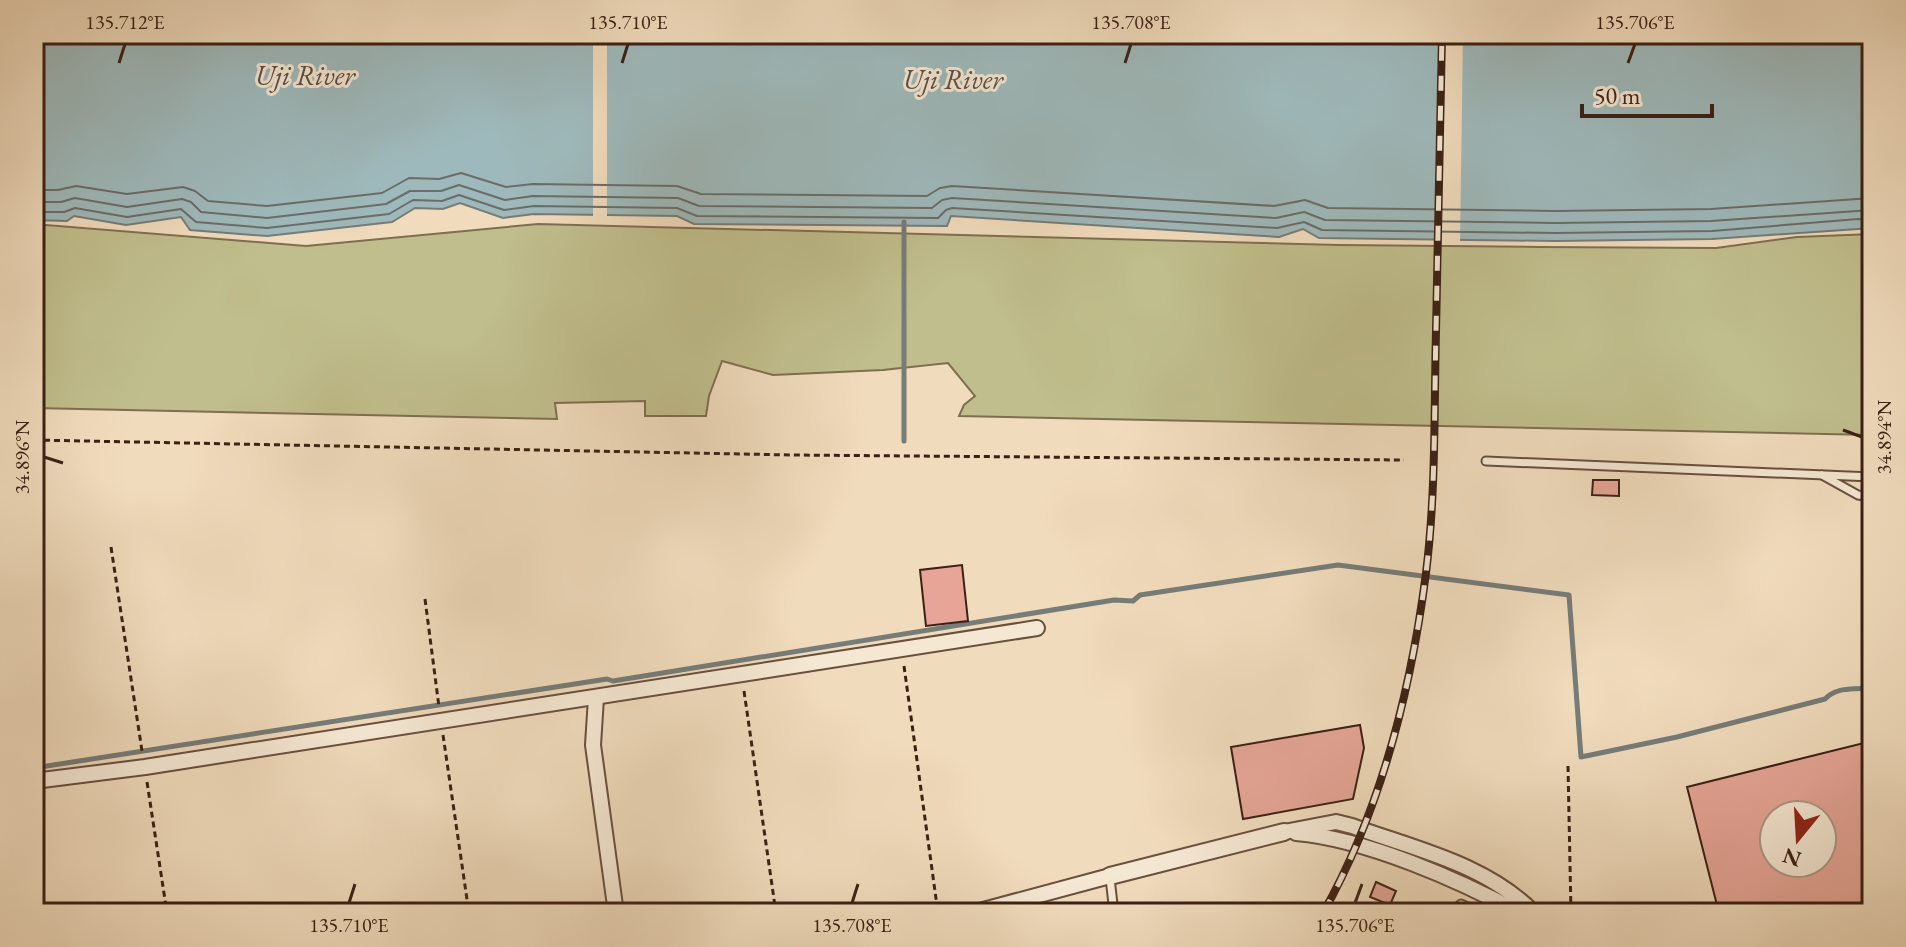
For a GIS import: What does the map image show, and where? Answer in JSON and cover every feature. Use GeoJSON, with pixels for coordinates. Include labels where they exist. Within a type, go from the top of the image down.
{"type":"FeatureCollection","features":[{"type":"Feature","properties":{"kind":"street"},"geometry":{"type":"LineString","coordinates":[[34,781],[145,767],[1037,628]]}},
{"type":"Feature","properties":{"kind":"street"},"geometry":{"type":"LineString","coordinates":[[596,698],[593,745],[616,913]]}},
{"type":"Feature","properties":{"kind":"street"},"geometry":{"type":"LineString","coordinates":[[972,913],[1284,832],[1336,822],[1478,872],[1499,883],[1534,913]]}},
{"type":"Feature","properties":{"kind":"street"},"geometry":{"type":"LineString","coordinates":[[1284,832],[1346,841],[1432,872],[1520,913]]}},
{"type":"Feature","properties":{"kind":"lane"},"geometry":{"type":"LineString","coordinates":[[1486,461],[1872,477]]}},
{"type":"Feature","properties":{"kind":"lane"},"geometry":{"type":"LineString","coordinates":[[1820,474],[1858,495],[1872,497]]}},
{"type":"Feature","properties":{"kind":"lane"},"geometry":{"type":"LineString","coordinates":[[1110,876],[1114,913]]}},
{"type":"Feature","properties":{"kind":"lane"},"geometry":{"type":"LineString","coordinates":[[1452,913],[1461,904],[1480,913]]}},
{"type":"Feature","properties":{"kind":"path"},"geometry":{"type":"LineString","coordinates":[[34,440],[792,455],[1404,460]]}},
{"type":"Feature","properties":{"kind":"path"},"geometry":{"type":"LineString","coordinates":[[111,547],[167,913]]}},
{"type":"Feature","properties":{"kind":"path"},"geometry":{"type":"LineString","coordinates":[[425,599],[469,913]]}},
{"type":"Feature","properties":{"kind":"path"},"geometry":{"type":"LineString","coordinates":[[901,650],[938,913]]}},
{"type":"Feature","properties":{"kind":"path"},"geometry":{"type":"LineString","coordinates":[[742,673],[776,913]]}},
{"type":"Feature","properties":{"kind":"path"},"geometry":{"type":"LineString","coordinates":[[1568,766],[1571,913]]}},
{"type":"Feature","properties":{"kind":"shaded area"},"geometry":{"type":"Polygon","coordinates":[[[34,224],[306,246],[538,224],[1339,245],[1539,247],[1716,248],[1797,237],[1872,234],[1872,435],[959,416],[964,405],[975,396],[948,363],[883,370],[773,375],[722,361],[709,396],[706,416],[645,416],[645,401],[555,403],[557,419],[34,408],[34,224]]]}},
{"type":"Feature","properties":{"kind":"water","name":"Uji River"},"geometry":{"type":"Polygon","coordinates":[[[34,34],[1872,34],[1872,228],[1712,239],[1319,238],[1303,229],[1279,237],[951,216],[947,226],[694,224],[677,216],[534,214],[503,218],[460,203],[443,209],[415,208],[392,222],[267,236],[190,230],[181,217],[126,225],[74,216],[67,221],[34,220],[34,34]]]}},
{"type":"Feature","properties":{"kind":"pier"},"geometry":{"type":"Polygon","coordinates":[[[593,34],[607,34],[607,219],[593,219],[593,34]]]}},
{"type":"Feature","properties":{"kind":"pier"},"geometry":{"type":"Polygon","coordinates":[[[1438,34],[1463,34],[1460,244],[1434,244],[1438,34]]]}},
{"type":"Feature","properties":{"kind":"building"},"geometry":{"type":"Polygon","coordinates":[[[1593,480],[1619,480],[1619,496],[1592,495],[1593,480]]]}},
{"type":"Feature","properties":{"kind":"building"},"geometry":{"type":"Polygon","coordinates":[[[962,565],[968,621],[926,626],[920,570],[962,565]]]}},
{"type":"Feature","properties":{"kind":"building"},"geometry":{"type":"Polygon","coordinates":[[[1360,725],[1364,748],[1353,799],[1243,819],[1231,747],[1360,725]]]}},
{"type":"Feature","properties":{"kind":"building"},"geometry":{"type":"Polygon","coordinates":[[[1872,741],[1872,913],[1719,913],[1687,787],[1872,741]]]}},
{"type":"Feature","properties":{"kind":"building"},"geometry":{"type":"Polygon","coordinates":[[[1376,882],[1396,891],[1390,905],[1370,897],[1376,882]]]}},
{"type":"Feature","properties":{"kind":"waterway"},"geometry":{"type":"LineString","coordinates":[[904,222],[904,441]]}},
{"type":"Feature","properties":{"kind":"waterway"},"geometry":{"type":"LineString","coordinates":[[34,768],[607,679],[613,681],[1114,600],[1133,601],[1140,595],[1338,565],[1569,595],[1581,757],[1677,737],[1825,699],[1841,690],[1872,687]]}},
{"type":"Feature","properties":{"kind":"railway"},"geometry":{"type":"LineString","coordinates":[[1323,913],[1361,833],[1391,748],[1412,661],[1426,573],[1434,452],[1442,34]]}}]}
